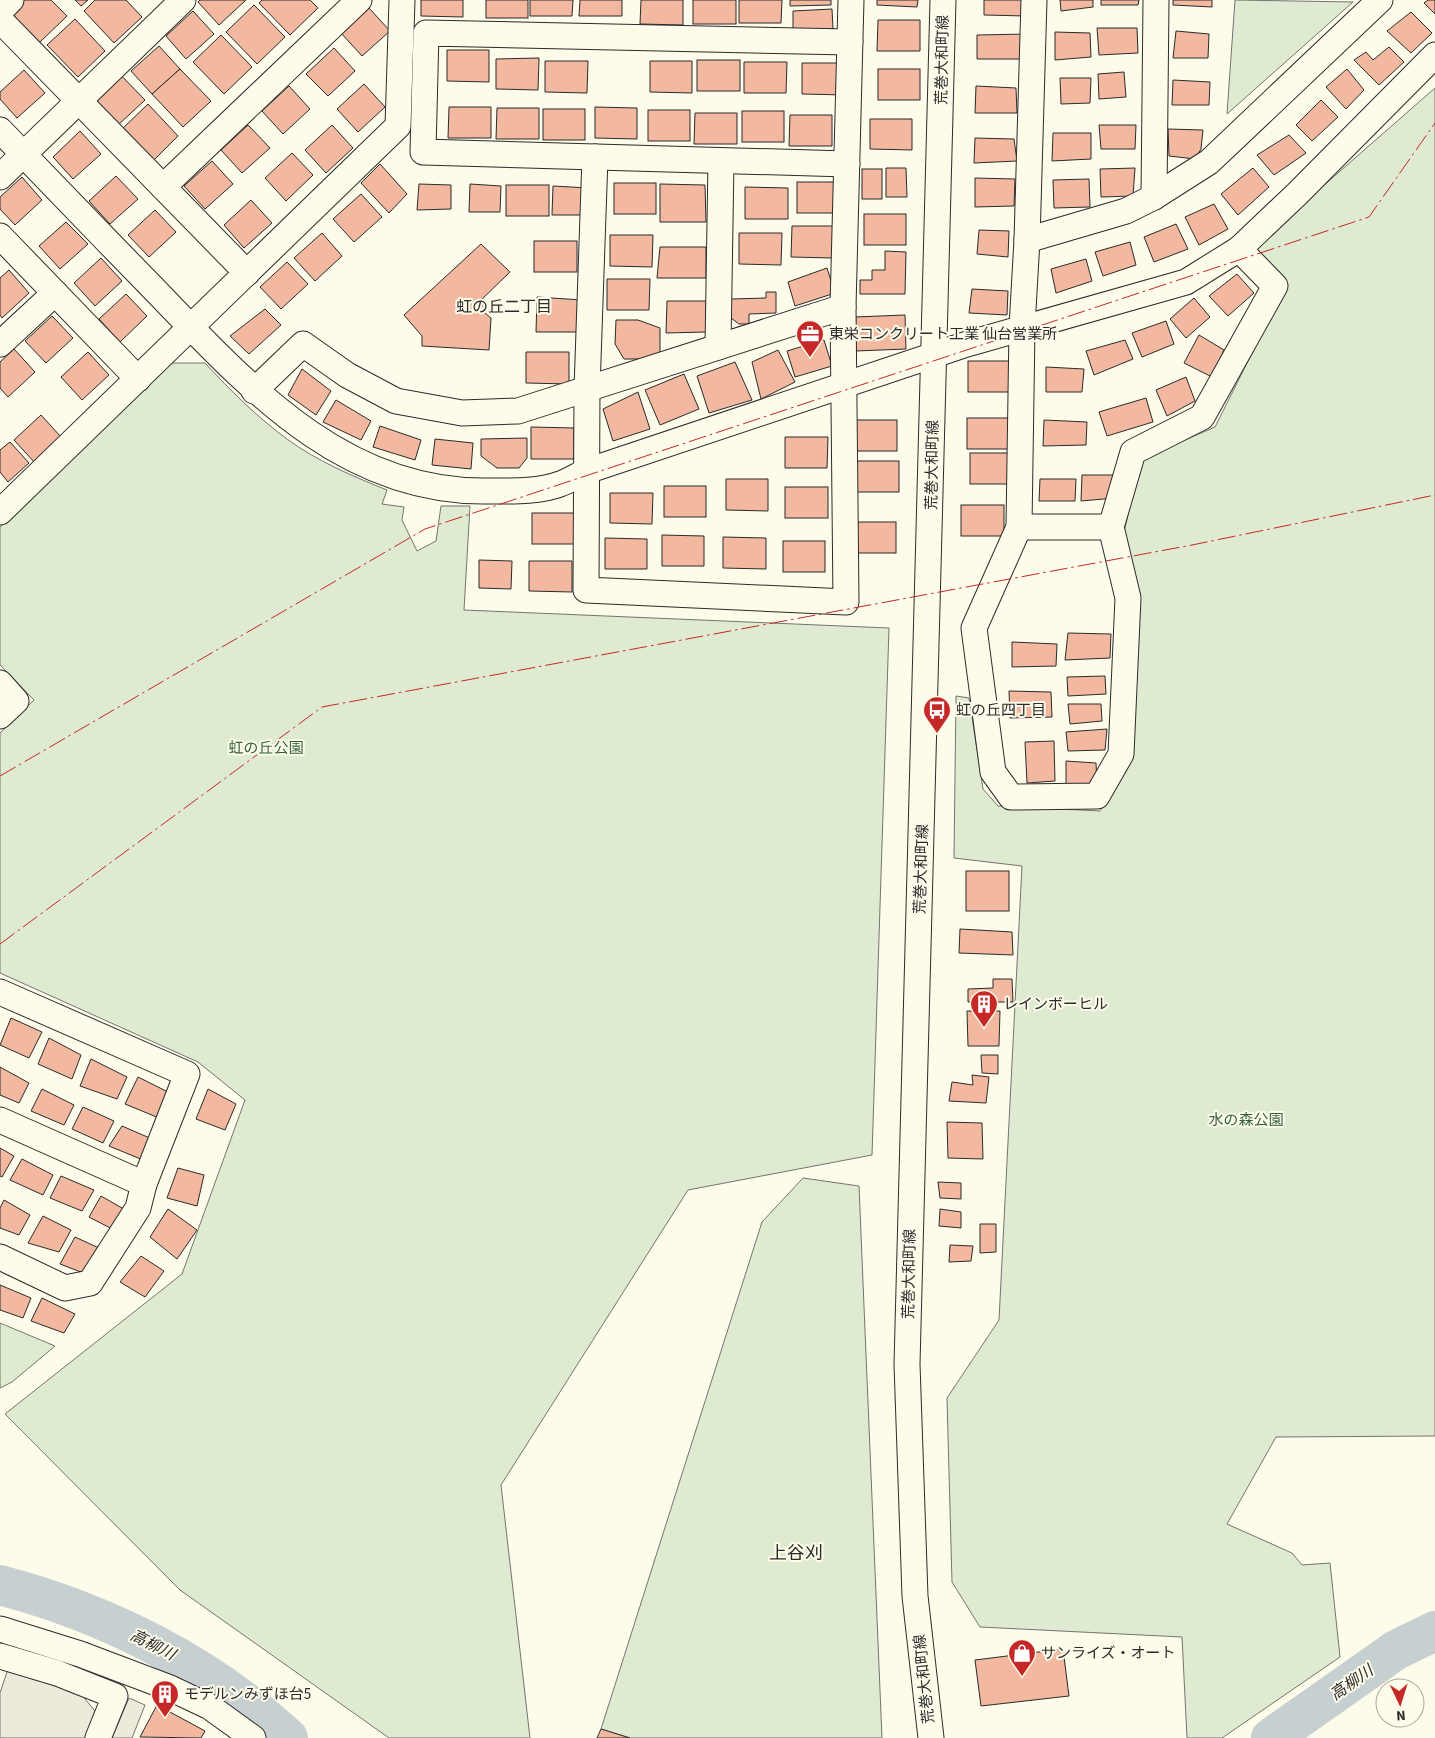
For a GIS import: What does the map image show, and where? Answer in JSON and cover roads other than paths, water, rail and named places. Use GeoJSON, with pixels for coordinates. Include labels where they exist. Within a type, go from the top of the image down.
{"type":"FeatureCollection","features":[{"type":"Feature","properties":{"kind":"street"},"geometry":{"type":"LineString","coordinates":[[0,11],[11,0]]}},
{"type":"Feature","properties":{"kind":"street"},"geometry":{"type":"LineString","coordinates":[[0,177],[184,0]]}},
{"type":"Feature","properties":{"kind":"street"},"geometry":{"type":"LineString","coordinates":[[163,187],[359,0]]}},
{"type":"Feature","properties":{"kind":"street"},"geometry":{"type":"LineString","coordinates":[[0,512],[398,126],[402,0]]}},
{"type":"Feature","properties":{"kind":"street"},"geometry":{"type":"LineString","coordinates":[[595,157],[587,389],[586,590],[846,602],[843,307],[851,0]]}},
{"type":"Feature","properties":{"kind":"street","name":"荒巻大和町線"},"geometry":{"type":"LineString","coordinates":[[931,1738],[915,1596],[907,1364],[943,0]]}},
{"type":"Feature","properties":{"kind":"street"},"geometry":{"type":"LineString","coordinates":[[1034,0],[1027,240],[1022,327],[1019,527],[974,628],[993,772],[1011,797],[1097,796],[1121,754],[1128,598],[1111,527],[1133,452],[1202,417],[1275,286],[1239,249]]}},
{"type":"Feature","properties":{"kind":"street"},"geometry":{"type":"LineString","coordinates":[[1154,197],[1156,0]]}},
{"type":"Feature","properties":{"kind":"street"},"geometry":{"type":"LineString","coordinates":[[1027,240],[1126,211],[1154,197],[1209,162],[1380,0]]}},
{"type":"Feature","properties":{"kind":"street"},"geometry":{"type":"LineString","coordinates":[[0,20],[247,274]]}},
{"type":"Feature","properties":{"kind":"street"},"geometry":{"type":"LineString","coordinates":[[847,164],[423,152],[426,33],[850,42]]}},
{"type":"Feature","properties":{"kind":"street"},"geometry":{"type":"LineString","coordinates":[[0,130],[254,391],[300,428],[331,448],[365,465],[431,487],[470,492],[539,488],[560,484],[587,471],[934,354],[1022,327],[1186,282],[1239,249],[1297,194],[1435,55]]}},
{"type":"Feature","properties":{"kind":"street"},"geometry":{"type":"LineString","coordinates":[[718,347],[721,161]]}},
{"type":"Feature","properties":{"kind":"street"},"geometry":{"type":"LineString","coordinates":[[0,236],[138,379]]}},
{"type":"Feature","properties":{"kind":"street"},"geometry":{"type":"LineString","coordinates":[[0,344],[54,293]]}},
{"type":"Feature","properties":{"kind":"street"},"geometry":{"type":"LineString","coordinates":[[254,391],[303,344],[347,375],[396,401],[462,413],[518,411],[843,307]]}},
{"type":"Feature","properties":{"kind":"street"},"geometry":{"type":"LineString","coordinates":[[1019,527],[1111,527]]}},
{"type":"Feature","properties":{"kind":"street"},"geometry":{"type":"LineString","coordinates":[[0,683],[16,701],[0,716]]}},
{"type":"Feature","properties":{"kind":"street"},"geometry":{"type":"LineString","coordinates":[[0,992],[187,1074],[144,1184],[138,1208],[90,1283],[65,1288],[0,1257]]}},
{"type":"Feature","properties":{"kind":"street"},"geometry":{"type":"LineString","coordinates":[[0,1120],[144,1184]]}},
{"type":"Feature","properties":{"kind":"street"},"geometry":{"type":"LineString","coordinates":[[0,1629],[80,1654],[170,1688],[210,1706],[253,1738]]}},
{"type":"Feature","properties":{"kind":"street"},"geometry":{"type":"LineString","coordinates":[[0,1656],[57,1673],[115,1696],[98,1738]]}},
{"type":"Feature","properties":{"kind":"waterway","name":"高柳川"},"geometry":{"type":"LineString","coordinates":[[0,1585],[78,1610],[154,1644],[190,1664],[224,1687],[257,1711],[288,1738]]}},
{"type":"Feature","properties":{"kind":"waterway","name":"高柳川"},"geometry":{"type":"LineString","coordinates":[[1271,1738],[1396,1650],[1435,1631]]}},
{"type":"Feature","properties":{"kind":"place","name":"東栄コンクリート工業 仙台営業所"},"geometry":{"type":"Point","coordinates":[810,358]}},
{"type":"Feature","properties":{"kind":"place","name":"虹の丘四丁目"},"geometry":{"type":"Point","coordinates":[937,734]}},
{"type":"Feature","properties":{"kind":"place","name":"レインボーヒル"},"geometry":{"type":"Point","coordinates":[984,1028]}},
{"type":"Feature","properties":{"kind":"place","name":"サンライズ・オート"},"geometry":{"type":"Point","coordinates":[1022,1677]}},
{"type":"Feature","properties":{"kind":"place","name":"モデルンみずほ台5"},"geometry":{"type":"Point","coordinates":[165,1718]}},
{"type":"Feature","properties":{"kind":"district","name":"虹の丘二丁目"},"geometry":{"type":"Point","coordinates":[504,306]}},
{"type":"Feature","properties":{"kind":"district","name":"上谷刈"},"geometry":{"type":"Point","coordinates":[796,1553]}},
{"type":"Feature","properties":{"kind":"park label","name":"虹の丘公園"},"geometry":{"type":"Point","coordinates":[266,748]}},
{"type":"Feature","properties":{"kind":"park label","name":"水の森公園"},"geometry":{"type":"Point","coordinates":[1246,1120]}}]}
